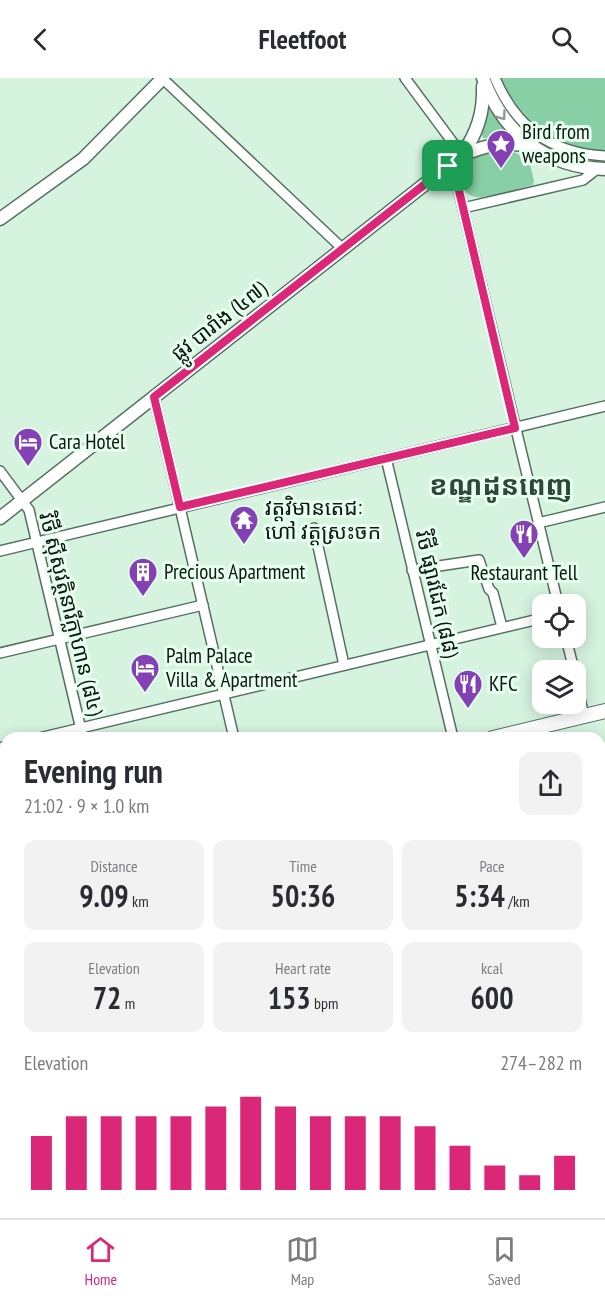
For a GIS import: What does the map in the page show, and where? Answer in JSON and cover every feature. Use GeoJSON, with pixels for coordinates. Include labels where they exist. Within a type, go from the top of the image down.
{"type":"FeatureCollection","features":[{"type":"Feature","properties":{"kind":"highway"},"geometry":{"type":"LineString","coordinates":[[518,732],[605,711]]}},
{"type":"Feature","properties":{"kind":"main road"},"geometry":{"type":"LineString","coordinates":[[0,219],[83,159],[163,78]]}},
{"type":"Feature","properties":{"kind":"main road","name":"ផ្លូវ បារាំង (៤៧)"},"geometry":{"type":"LineString","coordinates":[[0,518],[462,155],[474,138],[481,119],[482,78]]}},
{"type":"Feature","properties":{"kind":"main road"},"geometry":{"type":"LineString","coordinates":[[482,78],[501,116],[515,133],[532,147],[563,162],[601,169]]}},
{"type":"Feature","properties":{"kind":"main road","name":"ផ្លូវ បារាំង (៤៧)"},"geometry":{"type":"LineString","coordinates":[[462,155],[488,145],[507,143],[532,147]]}},
{"type":"Feature","properties":{"kind":"street"},"geometry":{"type":"LineString","coordinates":[[163,78],[343,249]]}},
{"type":"Feature","properties":{"kind":"street"},"geometry":{"type":"LineString","coordinates":[[405,78],[462,155]]}},
{"type":"Feature","properties":{"kind":"street"},"geometry":{"type":"LineString","coordinates":[[495,78],[502,97],[517,118],[537,135],[559,148],[584,155],[605,156]]}},
{"type":"Feature","properties":{"kind":"street"},"geometry":{"type":"LineString","coordinates":[[448,166],[456,178],[556,594]]}},
{"type":"Feature","properties":{"kind":"street"},"geometry":{"type":"LineString","coordinates":[[463,208],[583,180],[601,169]]}},
{"type":"Feature","properties":{"kind":"street"},"geometry":{"type":"LineString","coordinates":[[154,397],[232,732]]}},
{"type":"Feature","properties":{"kind":"street"},"geometry":{"type":"LineString","coordinates":[[0,551],[605,406]]}},
{"type":"Feature","properties":{"kind":"street","name":"វិថី ផ្សារដែក (៨៨)"},"geometry":{"type":"LineString","coordinates":[[386,458],[452,732]]}},
{"type":"Feature","properties":{"kind":"street","name":"វិថី ស៊ីសុវត្ថិនារីក្លាហាន (៨៤)"},"geometry":{"type":"LineString","coordinates":[[0,471],[29,510],[82,732]]}},
{"type":"Feature","properties":{"kind":"street"},"geometry":{"type":"LineString","coordinates":[[538,523],[605,507]]}},
{"type":"Feature","properties":{"kind":"street"},"geometry":{"type":"LineString","coordinates":[[314,528],[344,665]]}},
{"type":"Feature","properties":{"kind":"street"},"geometry":{"type":"LineString","coordinates":[[412,570],[479,560],[489,589],[493,593],[502,627]]}},
{"type":"Feature","properties":{"kind":"street"},"geometry":{"type":"LineString","coordinates":[[0,653],[202,605]]}},
{"type":"Feature","properties":{"kind":"street"},"geometry":{"type":"LineString","coordinates":[[86,732],[223,694],[532,620]]}},
{"type":"Feature","properties":{"kind":"green space"},"geometry":{"type":"Polygon","coordinates":[[[496,78],[605,78],[605,155],[560,147],[518,117],[496,78]]]}},
{"type":"Feature","properties":{"kind":"green space"},"geometry":{"type":"Polygon","coordinates":[[[488,108],[514,138],[483,138],[481,133],[488,108]]]}},
{"type":"Feature","properties":{"kind":"green space"},"geometry":{"type":"Polygon","coordinates":[[[499,150],[512,151],[529,160],[533,185],[488,196],[470,195],[463,181],[463,174],[468,163],[478,155],[499,150]]]}},
{"type":"Feature","properties":{"kind":"place","name":"Bird from weapons"},"geometry":{"type":"Point","coordinates":[501,170]}},
{"type":"Feature","properties":{"kind":"place","name":"Cara Hotel"},"geometry":{"type":"Point","coordinates":[28,468]}},
{"type":"Feature","properties":{"kind":"place","name":"វត្តវិមានតេជៈ ហៅ វត្តស្រះចក"},"geometry":{"type":"Point","coordinates":[244,546]}},
{"type":"Feature","properties":{"kind":"place","name":"Restaurant Tell"},"geometry":{"type":"Point","coordinates":[524,560]}},
{"type":"Feature","properties":{"kind":"place","name":"Precious Apartment"},"geometry":{"type":"Point","coordinates":[143,598]}},
{"type":"Feature","properties":{"kind":"place","name":"Palm Palace Villa & Apartment"},"geometry":{"type":"Point","coordinates":[145,694]}},
{"type":"Feature","properties":{"kind":"place","name":"KFC"},"geometry":{"type":"Point","coordinates":[468,710]}},
{"type":"Feature","properties":{"kind":"district","name":"ខណ្ឌដូនពេញ"},"geometry":{"type":"Point","coordinates":[501,486]}},
{"type":"Feature","properties":{"kind":"route"},"geometry":{"type":"LineString","coordinates":[[448,166],[456,178],[515,428],[180,507],[154,397],[448,166]]}}]}
